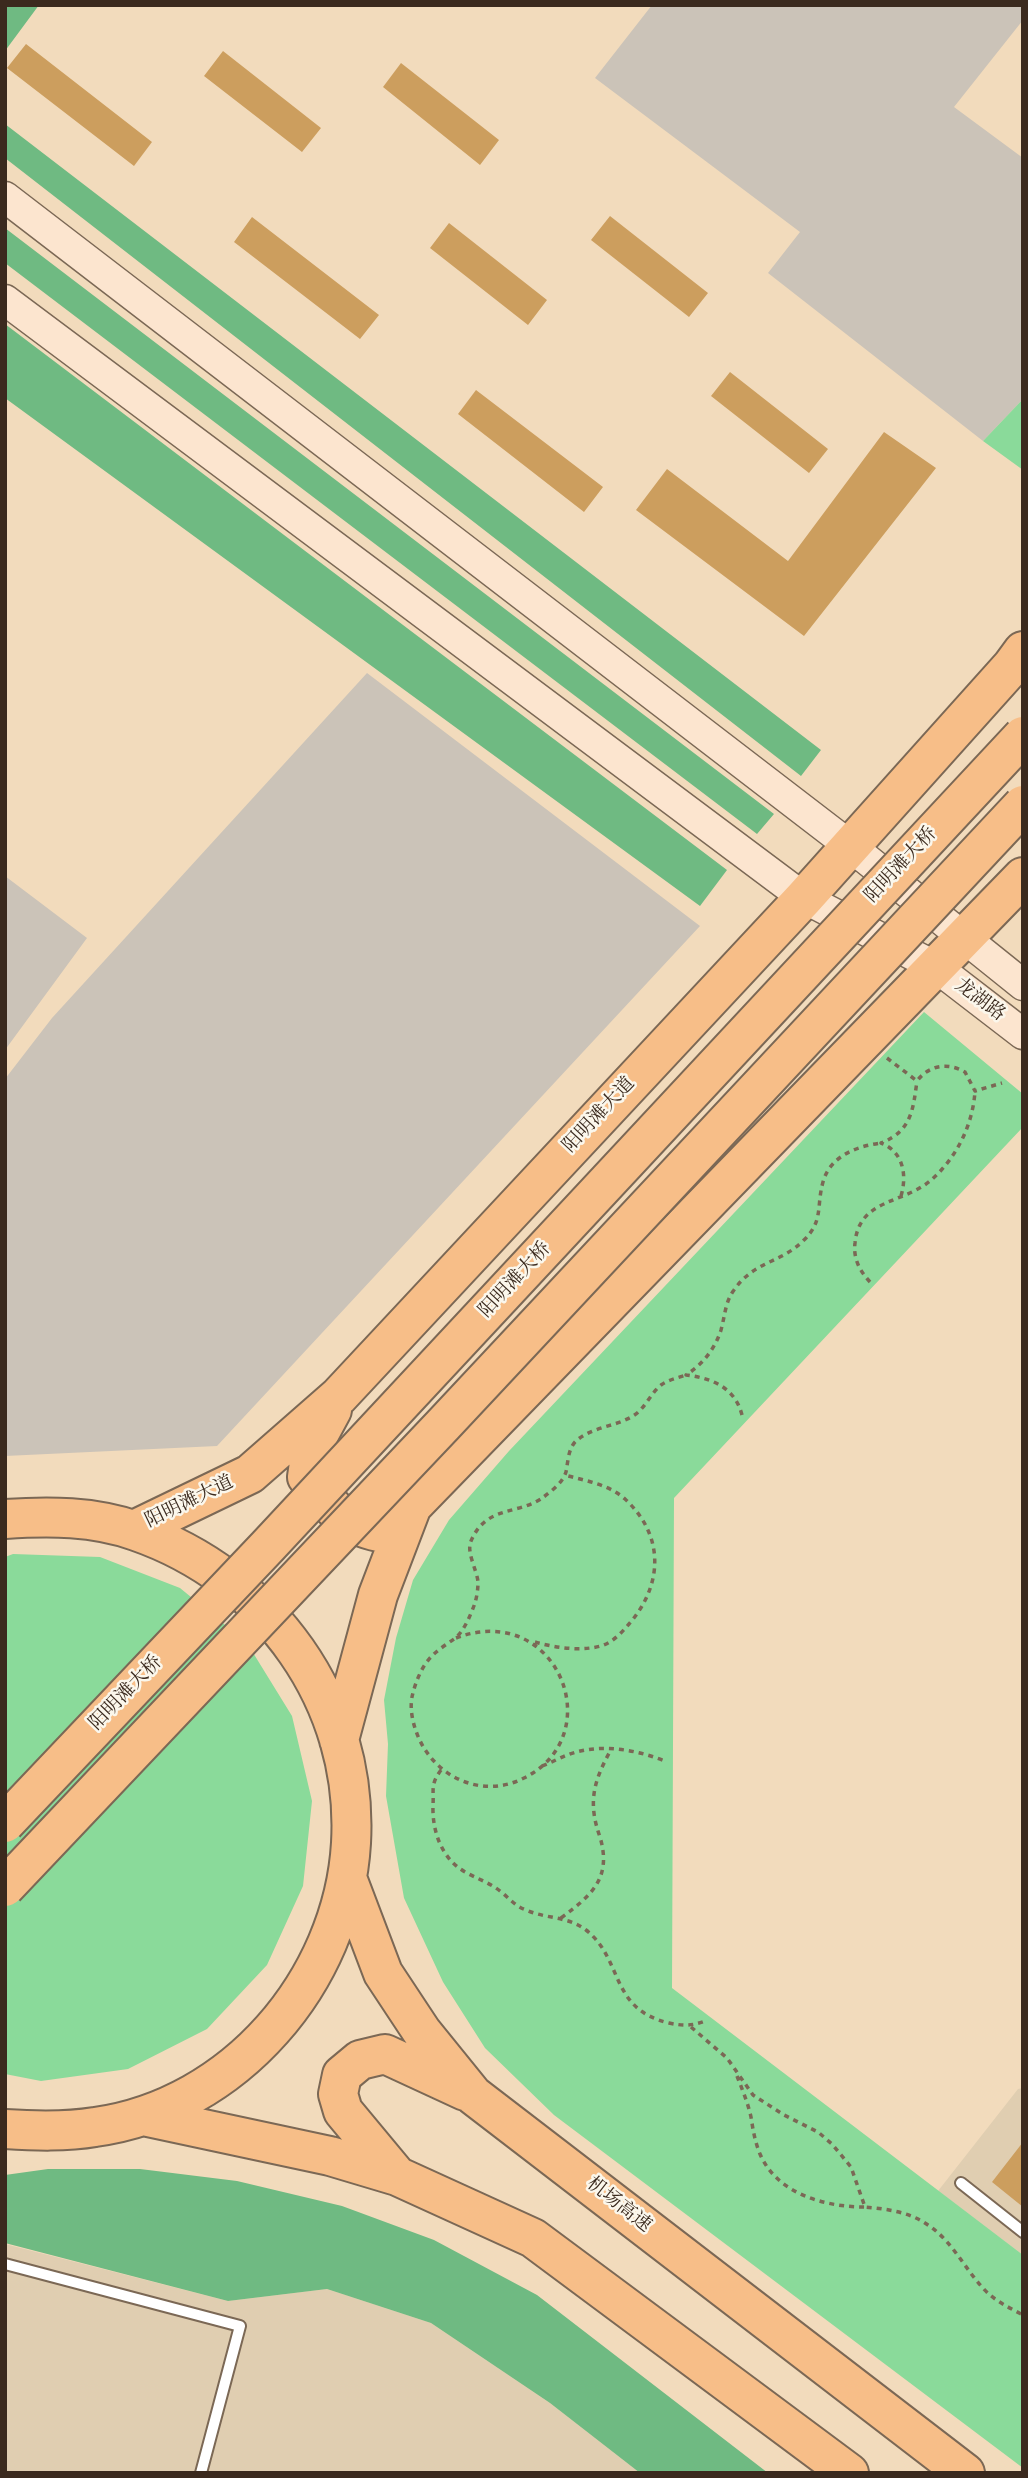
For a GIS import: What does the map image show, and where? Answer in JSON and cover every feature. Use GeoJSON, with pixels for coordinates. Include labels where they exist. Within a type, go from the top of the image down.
{"type":"FeatureCollection","features":[{"type":"Feature","properties":{"kind":"highway","name":"阳明滩大道"},"geometry":{"type":"LineString","coordinates":[[134,1530],[250,1474],[339,1396],[804,898],[1019,657]]}},
{"type":"Feature","properties":{"kind":"highway","name":"阳明滩大桥"},"geometry":{"type":"LineString","coordinates":[[5,1823],[297,1516],[1023,736]]}},
{"type":"Feature","properties":{"kind":"highway"},"geometry":{"type":"LineString","coordinates":[[5,1887],[443,1425],[1023,805]]}},
{"type":"Feature","properties":{"kind":"highway"},"geometry":{"type":"LineString","coordinates":[[339,1396],[311,1449],[307,1477],[326,1502],[360,1528],[379,1532],[412,1506],[1023,877]]}},
{"type":"Feature","properties":{"kind":"highway"},"geometry":{"type":"LineString","coordinates":[[339,1740],[378,1595],[412,1506]]}},
{"type":"Feature","properties":{"kind":"highway"},"geometry":{"type":"LineString","coordinates":[[5,1519],[46,1516],[91,1520],[134,1530],[181,1549],[214,1569],[263,1609],[296,1648],[322,1692],[339,1740],[351,1808],[347,1878],[337,1917],[322,1956],[302,1992],[278,2025],[249,2054],[216,2079],[181,2100],[143,2116],[97,2127],[5,2136]]}},
{"type":"Feature","properties":{"kind":"highway","name":"机场高速"},"geometry":{"type":"LineString","coordinates":[[347,1878],[383,1973],[422,2032],[473,2095],[965,2473]]}},
{"type":"Feature","properties":{"kind":"highway"},"geometry":{"type":"LineString","coordinates":[[397,2176],[343,2110],[338,2094],[342,2075],[360,2060],[385,2054],[473,2095]]}},
{"type":"Feature","properties":{"kind":"highway"},"geometry":{"type":"LineString","coordinates":[[143,2116],[330,2156],[397,2176],[533,2238],[849,2473]]}},
{"type":"Feature","properties":{"kind":"highway"},"geometry":{"type":"LineString","coordinates":[[5,2129],[50,2132]]}},
{"type":"Feature","properties":{"kind":"main road","name":"龙湖路"},"geometry":{"type":"LineString","coordinates":[[5,197],[850,846],[1023,985]]}},
{"type":"Feature","properties":{"kind":"main road","name":"龙湖路"},"geometry":{"type":"LineString","coordinates":[[5,300],[804,898],[936,967],[1023,1034]]}},
{"type":"Feature","properties":{"kind":"lane"},"geometry":{"type":"LineString","coordinates":[[961,2183],[1023,2232]]}},
{"type":"Feature","properties":{"kind":"lane"},"geometry":{"type":"LineString","coordinates":[[5,2264],[240,2326],[201,2473]]}},
{"type":"Feature","properties":{"kind":"path"},"geometry":{"type":"LineString","coordinates":[[864,1041],[917,1081]]}},
{"type":"Feature","properties":{"kind":"path"},"geometry":{"type":"LineString","coordinates":[[456,1638],[473,1609],[477,1590],[470,1541],[493,1515],[540,1499],[561,1482],[570,1451],[577,1441],[633,1416],[662,1385],[697,1368],[710,1352],[721,1331],[730,1295],[744,1278],[758,1266],[799,1245],[813,1230],[820,1213],[823,1182],[832,1166],[849,1151],[881,1143],[894,1136],[907,1124],[914,1109],[917,1081],[922,1074],[933,1068],[954,1067],[965,1073],[975,1091],[968,1126],[949,1161],[921,1188],[871,1210],[861,1221],[857,1230],[855,1256],[862,1274],[870,1282]]}},
{"type":"Feature","properties":{"kind":"path"},"geometry":{"type":"LineString","coordinates":[[975,1091],[1002,1083]]}},
{"type":"Feature","properties":{"kind":"path"},"geometry":{"type":"LineString","coordinates":[[881,1143],[894,1151],[903,1165],[905,1178],[900,1198]]}},
{"type":"Feature","properties":{"kind":"path"},"geometry":{"type":"LineString","coordinates":[[686,1375],[710,1380],[726,1388],[742,1415]]}},
{"type":"Feature","properties":{"kind":"path"},"geometry":{"type":"LineString","coordinates":[[565,1475],[605,1486],[624,1498],[636,1512],[653,1546],[656,1575],[643,1606],[612,1641],[598,1646],[559,1647],[493,1631],[469,1633],[456,1638],[431,1656],[411,1698],[414,1725],[419,1740],[440,1770],[468,1783],[494,1787],[519,1781],[540,1767],[569,1754],[612,1748],[638,1752],[664,1761]]}},
{"type":"Feature","properties":{"kind":"path"},"geometry":{"type":"LineString","coordinates":[[532,1642],[547,1656],[558,1673],[567,1703],[565,1731],[552,1755],[540,1767]]}},
{"type":"Feature","properties":{"kind":"path"},"geometry":{"type":"LineString","coordinates":[[561,1918],[594,1891],[601,1875],[604,1859],[596,1825],[594,1793],[612,1748]]}},
{"type":"Feature","properties":{"kind":"path"},"geometry":{"type":"LineString","coordinates":[[440,1770],[432,1784],[433,1824],[439,1843],[450,1858],[463,1871],[502,1892],[515,1905],[582,1927],[595,1939],[609,1961],[620,1988],[640,2010],[659,2020],[691,2027],[721,2051],[761,2102],[808,2126],[832,2144],[851,2166],[865,2207]]}},
{"type":"Feature","properties":{"kind":"path"},"geometry":{"type":"LineString","coordinates":[[691,2027],[705,2021]]}},
{"type":"Feature","properties":{"kind":"path"},"geometry":{"type":"LineString","coordinates":[[733,2068],[747,2103],[756,2143],[770,2170],[787,2186],[811,2199],[847,2207],[886,2209],[926,2223],[951,2247],[982,2288],[1023,2315]]}},
{"type":"Feature","properties":{"kind":"shaded area"},"geometry":{"type":"Polygon","coordinates":[[[652,5],[1023,5],[1023,20],[954,107],[1023,158],[1023,399],[983,441],[768,273],[800,232],[595,78],[652,5]]]}},
{"type":"Feature","properties":{"kind":"shaded area"},"geometry":{"type":"Polygon","coordinates":[[[367,673],[700,926],[217,1446],[5,1456],[5,1079],[52,1018],[367,673]]]}},
{"type":"Feature","properties":{"kind":"shaded area"},"geometry":{"type":"Polygon","coordinates":[[[5,876],[87,938],[5,1050],[5,876]]]}},
{"type":"Feature","properties":{"kind":"shaded area"},"geometry":{"type":"Polygon","coordinates":[[[1023,2088],[1023,2255],[938,2191],[1018,2089],[1023,2088]]]}},
{"type":"Feature","properties":{"kind":"shaded area"},"geometry":{"type":"Polygon","coordinates":[[[5,2244],[228,2301],[327,2289],[431,2323],[550,2403],[640,2473],[5,2473],[5,2244]]]}},
{"type":"Feature","properties":{"kind":"green space"},"geometry":{"type":"Polygon","coordinates":[[[5,5],[39,5],[5,51],[5,5]]]}},
{"type":"Feature","properties":{"kind":"green space"},"geometry":{"type":"Polygon","coordinates":[[[5,124],[821,750],[801,776],[5,158],[5,124]]]}},
{"type":"Feature","properties":{"kind":"green space"},"geometry":{"type":"Polygon","coordinates":[[[5,228],[774,814],[757,834],[5,263],[5,228]]]}},
{"type":"Feature","properties":{"kind":"green space"},"geometry":{"type":"Polygon","coordinates":[[[5,324],[727,870],[700,906],[5,398],[5,324]]]}},
{"type":"Feature","properties":{"kind":"green space"},"geometry":{"type":"Polygon","coordinates":[[[1023,399],[1023,470],[983,441],[1023,399]]]}},
{"type":"Feature","properties":{"kind":"green space"},"geometry":{"type":"Polygon","coordinates":[[[924,1012],[1023,1094],[1023,1127],[674,1498],[672,1988],[1023,2255],[1023,2468],[554,2115],[485,2048],[443,1982],[404,1898],[386,1796],[388,1744],[384,1700],[396,1638],[413,1580],[449,1520],[509,1451],[924,1012]]]}},
{"type":"Feature","properties":{"kind":"green space"},"geometry":{"type":"Polygon","coordinates":[[[13,1554],[100,1557],[180,1588],[247,1643],[292,1716],[312,1801],[303,1886],[267,1965],[207,2029],[128,2069],[41,2081],[5,2074],[5,1557],[13,1554]]]}},
{"type":"Feature","properties":{"kind":"green space"},"geometry":{"type":"Polygon","coordinates":[[[48,2169],[140,2169],[237,2181],[342,2206],[434,2240],[537,2295],[768,2473],[640,2473],[550,2403],[431,2323],[327,2289],[228,2301],[5,2243],[5,2175],[48,2169]]]}},
{"type":"Feature","properties":{"kind":"building"},"geometry":{"type":"Polygon","coordinates":[[[26,44],[152,142],[134,166],[7,68],[26,44]]]}},
{"type":"Feature","properties":{"kind":"building"},"geometry":{"type":"Polygon","coordinates":[[[223,51],[321,128],[302,152],[204,76],[223,51]]]}},
{"type":"Feature","properties":{"kind":"building"},"geometry":{"type":"Polygon","coordinates":[[[401,63],[499,140],[480,165],[383,87],[401,63]]]}},
{"type":"Feature","properties":{"kind":"building"},"geometry":{"type":"Polygon","coordinates":[[[610,216],[708,293],[689,317],[591,240],[610,216]]]}},
{"type":"Feature","properties":{"kind":"building"},"geometry":{"type":"Polygon","coordinates":[[[252,217],[379,315],[360,339],[234,242],[252,217]]]}},
{"type":"Feature","properties":{"kind":"building"},"geometry":{"type":"Polygon","coordinates":[[[449,223],[547,300],[528,325],[430,248],[449,223]]]}},
{"type":"Feature","properties":{"kind":"building"},"geometry":{"type":"Polygon","coordinates":[[[730,372],[828,449],[809,473],[711,396],[730,372]]]}},
{"type":"Feature","properties":{"kind":"building"},"geometry":{"type":"Polygon","coordinates":[[[476,390],[603,487],[584,512],[458,414],[476,390]]]}},
{"type":"Feature","properties":{"kind":"building"},"geometry":{"type":"Polygon","coordinates":[[[884,432],[936,468],[804,636],[636,510],[667,469],[788,561],[884,432]]]}},
{"type":"Feature","properties":{"kind":"building"},"geometry":{"type":"Polygon","coordinates":[[[1023,2142],[1023,2207],[992,2182],[1023,2142]]]}}]}
